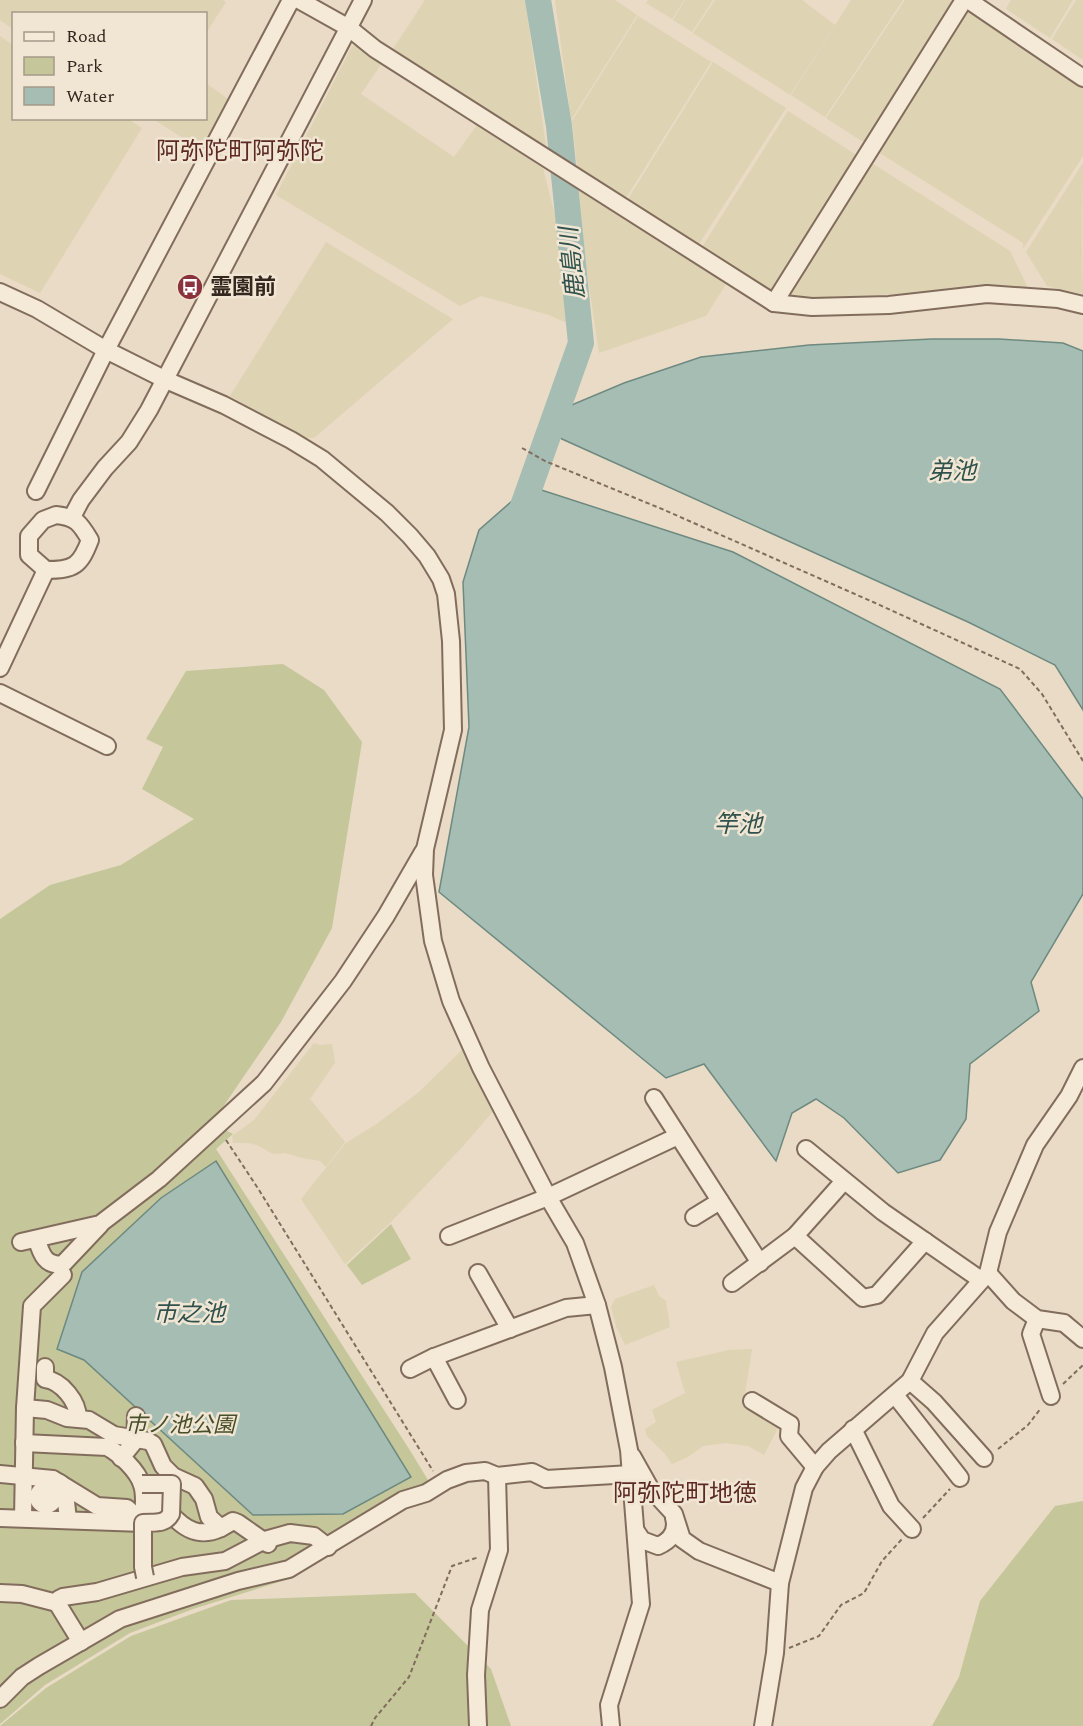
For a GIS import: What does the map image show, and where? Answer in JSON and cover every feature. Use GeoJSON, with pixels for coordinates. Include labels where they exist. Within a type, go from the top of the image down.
{"type":"FeatureCollection","features":[{"type":"Feature","properties":{"kind":"street"},"geometry":{"type":"LineString","coordinates":[[36,491],[106,350],[291,0]]}},
{"type":"Feature","properties":{"kind":"street"},"geometry":{"type":"LineString","coordinates":[[298,0],[349,27],[375,49],[774,303],[812,307],[889,305],[987,294],[1058,299],[1083,305]]}},
{"type":"Feature","properties":{"kind":"street"},"geometry":{"type":"LineString","coordinates":[[72,517],[81,500],[99,476],[129,442],[166,380],[363,0]]}},
{"type":"Feature","properties":{"kind":"street"},"geometry":{"type":"LineString","coordinates":[[774,303],[966,0],[1083,78]]}},
{"type":"Feature","properties":{"kind":"street"},"geometry":{"type":"LineString","coordinates":[[0,292],[37,309],[106,350],[166,380],[224,405],[322,459],[387,513],[410,536],[428,556],[441,579],[446,594],[451,641],[453,730],[425,849],[424,875],[433,941],[451,1001],[481,1068],[575,1244],[597,1305],[613,1367],[629,1450],[641,1604],[609,1705],[611,1726]]}},
{"type":"Feature","properties":{"kind":"street"},"geometry":{"type":"LineString","coordinates":[[57,515],[72,517],[90,540],[84,553],[75,566],[64,570],[46,570],[29,555],[29,536],[43,520],[57,515]]}},
{"type":"Feature","properties":{"kind":"street"},"geometry":{"type":"LineString","coordinates":[[0,668],[46,570]]}},
{"type":"Feature","properties":{"kind":"street"},"geometry":{"type":"LineString","coordinates":[[0,693],[107,746]]}},
{"type":"Feature","properties":{"kind":"street"},"geometry":{"type":"LineString","coordinates":[[100,1224],[29,1241],[48,1262],[56,1265],[63,1264],[100,1224],[159,1179],[218,1128],[264,1083],[343,981],[386,916],[425,849]]}},
{"type":"Feature","properties":{"kind":"street"},"geometry":{"type":"LineString","coordinates":[[763,1726],[776,1653],[780,1583],[804,1488],[816,1467],[853,1429],[910,1381],[935,1333],[984,1276],[998,1232],[1035,1145],[1069,1096],[1083,1068]]}},
{"type":"Feature","properties":{"kind":"street"},"geometry":{"type":"LineString","coordinates":[[654,1098],[760,1263]]}},
{"type":"Feature","properties":{"kind":"street"},"geometry":{"type":"LineString","coordinates":[[449,1236],[548,1197],[678,1136]]}},
{"type":"Feature","properties":{"kind":"street"},"geometry":{"type":"LineString","coordinates":[[806,1149],[883,1212],[925,1241],[984,1276],[1037,1319],[1064,1323],[1083,1340]]}},
{"type":"Feature","properties":{"kind":"street"},"geometry":{"type":"LineString","coordinates":[[732,1283],[795,1236],[844,1181]]}},
{"type":"Feature","properties":{"kind":"street"},"geometry":{"type":"LineString","coordinates":[[694,1217],[720,1201]]}},
{"type":"Feature","properties":{"kind":"street"},"geometry":{"type":"LineString","coordinates":[[795,1236],[863,1298],[877,1295],[925,1241]]}},
{"type":"Feature","properties":{"kind":"street"},"geometry":{"type":"LineString","coordinates":[[478,1272],[510,1329]]}},
{"type":"Feature","properties":{"kind":"street"},"geometry":{"type":"LineString","coordinates":[[23,1518],[25,1408],[32,1306],[63,1275]]}},
{"type":"Feature","properties":{"kind":"street"},"geometry":{"type":"LineString","coordinates":[[410,1368],[566,1308],[597,1305]]}},
{"type":"Feature","properties":{"kind":"street"},"geometry":{"type":"LineString","coordinates":[[1037,1319],[1031,1334],[1050,1396]]}},
{"type":"Feature","properties":{"kind":"street"},"geometry":{"type":"LineString","coordinates":[[434,1357],[458,1400]]}},
{"type":"Feature","properties":{"kind":"street"},"geometry":{"type":"LineString","coordinates":[[26,1390],[40,1390],[43,1373],[45,1379],[53,1381],[76,1404],[78,1418]]}},
{"type":"Feature","properties":{"kind":"street"},"geometry":{"type":"LineString","coordinates":[[910,1381],[934,1402],[984,1458]]}},
{"type":"Feature","properties":{"kind":"street"},"geometry":{"type":"LineString","coordinates":[[895,1395],[960,1478]]}},
{"type":"Feature","properties":{"kind":"street"},"geometry":{"type":"LineString","coordinates":[[752,1401],[790,1424],[789,1436],[816,1467]]}},
{"type":"Feature","properties":{"kind":"street"},"geometry":{"type":"LineString","coordinates":[[25,1408],[46,1410],[67,1418],[89,1420],[114,1434],[153,1444],[163,1466],[157,1520],[143,1558],[145,1577]]}},
{"type":"Feature","properties":{"kind":"street"},"geometry":{"type":"LineString","coordinates":[[121,1458],[136,1438],[136,1416]]}},
{"type":"Feature","properties":{"kind":"street"},"geometry":{"type":"LineString","coordinates":[[853,1429],[891,1506],[912,1529]]}},
{"type":"Feature","properties":{"kind":"street"},"geometry":{"type":"LineString","coordinates":[[24,1443],[107,1447],[161,1482],[195,1486],[204,1499],[209,1517],[230,1525],[267,1547]]}},
{"type":"Feature","properties":{"kind":"street"},"geometry":{"type":"LineString","coordinates":[[629,1450],[650,1488],[674,1514],[682,1539],[699,1551],[780,1583]]}},
{"type":"Feature","properties":{"kind":"street"},"geometry":{"type":"LineString","coordinates":[[0,1699],[22,1677],[120,1619],[238,1581],[289,1569],[403,1500],[466,1473],[485,1471],[497,1476],[532,1472],[546,1479],[631,1474]]}},
{"type":"Feature","properties":{"kind":"street"},"geometry":{"type":"LineString","coordinates":[[0,1474],[53,1479],[49,1494],[23,1518]]}},
{"type":"Feature","properties":{"kind":"street"},"geometry":{"type":"LineString","coordinates":[[478,1726],[476,1675],[480,1610],[499,1550],[497,1476]]}},
{"type":"Feature","properties":{"kind":"street"},"geometry":{"type":"LineString","coordinates":[[157,1520],[161,1482]]}},
{"type":"Feature","properties":{"kind":"street"},"geometry":{"type":"LineString","coordinates":[[49,1494],[86,1499],[97,1506],[127,1508],[157,1520],[181,1525],[195,1532],[207,1533],[230,1525]]}},
{"type":"Feature","properties":{"kind":"street"},"geometry":{"type":"LineString","coordinates":[[49,1494],[74,1520]]}},
{"type":"Feature","properties":{"kind":"street"},"geometry":{"type":"LineString","coordinates":[[74,1520],[86,1499]]}},
{"type":"Feature","properties":{"kind":"street"},"geometry":{"type":"LineString","coordinates":[[636,1531],[642,1540],[649,1544],[657,1546],[665,1543],[673,1534],[676,1526],[669,1510]]}},
{"type":"Feature","properties":{"kind":"street"},"geometry":{"type":"LineString","coordinates":[[0,1518],[157,1520]]}},
{"type":"Feature","properties":{"kind":"street"},"geometry":{"type":"LineString","coordinates":[[57,1603],[58,1599],[63,1597],[97,1592],[182,1567],[225,1562],[267,1547],[290,1533],[314,1536],[328,1546]]}},
{"type":"Feature","properties":{"kind":"street"},"geometry":{"type":"LineString","coordinates":[[0,1593],[22,1594],[57,1603],[81,1642]]}},
{"type":"Feature","properties":{"kind":"path"},"geometry":{"type":"LineString","coordinates":[[522,448],[545,461],[673,513],[1020,669],[1042,694],[1083,761]]}},
{"type":"Feature","properties":{"kind":"path"},"geometry":{"type":"LineString","coordinates":[[218,1128],[259,1190],[441,1484]]}},
{"type":"Feature","properties":{"kind":"path"},"geometry":{"type":"LineString","coordinates":[[984,1458],[1028,1425],[1050,1396],[1083,1365]]}},
{"type":"Feature","properties":{"kind":"path"},"geometry":{"type":"LineString","coordinates":[[776,1653],[819,1636],[841,1605],[864,1593],[882,1561],[960,1478]]}},
{"type":"Feature","properties":{"kind":"path"},"geometry":{"type":"LineString","coordinates":[[371,1726],[409,1677],[452,1566],[499,1550]]}},
{"type":"Feature","properties":{"kind":"shaded area"},"geometry":{"type":"Polygon","coordinates":[[[0,0],[223,0],[226,2],[207,31],[207,12],[12,12],[12,28],[0,20],[0,0]]]}},
{"type":"Feature","properties":{"kind":"shaded area"},"geometry":{"type":"Polygon","coordinates":[[[425,0],[525,0],[547,153],[391,52],[425,0]]]}},
{"type":"Feature","properties":{"kind":"shaded area"},"geometry":{"type":"Polygon","coordinates":[[[555,0],[615,0],[637,15],[571,120],[555,0]]]}},
{"type":"Feature","properties":{"kind":"shaded area"},"geometry":{"type":"Polygon","coordinates":[[[648,0],[684,0],[672,19],[646,3],[648,0]]]}},
{"type":"Feature","properties":{"kind":"shaded area"},"geometry":{"type":"Polygon","coordinates":[[[685,0],[713,0],[692,32],[673,20],[685,0]]]}},
{"type":"Feature","properties":{"kind":"shaded area"},"geometry":{"type":"Polygon","coordinates":[[[715,0],[802,0],[835,25],[790,95],[693,33],[715,0]]]}},
{"type":"Feature","properties":{"kind":"shaded area"},"geometry":{"type":"Polygon","coordinates":[[[851,0],[903,0],[825,117],[791,95],[851,0]]]}},
{"type":"Feature","properties":{"kind":"shaded area"},"geometry":{"type":"Polygon","coordinates":[[[905,0],[951,0],[955,2],[865,143],[826,118],[905,0]]]}},
{"type":"Feature","properties":{"kind":"shaded area"},"geometry":{"type":"Polygon","coordinates":[[[1011,0],[1073,0],[1050,38],[1006,9],[1011,0]]]}},
{"type":"Feature","properties":{"kind":"shaded area"},"geometry":{"type":"Polygon","coordinates":[[[1076,0],[1083,0],[1083,60],[1052,39],[1076,0]]]}},
{"type":"Feature","properties":{"kind":"shaded area"},"geometry":{"type":"Polygon","coordinates":[[[968,11],[1083,86],[1083,156],[1023,249],[1023,243],[878,152],[968,11]]]}},
{"type":"Feature","properties":{"kind":"shaded area"},"geometry":{"type":"Polygon","coordinates":[[[638,16],[711,62],[626,198],[577,167],[572,121],[638,16]]]}},
{"type":"Feature","properties":{"kind":"shaded area"},"geometry":{"type":"Polygon","coordinates":[[[0,36],[12,44],[12,120],[130,120],[142,128],[40,293],[0,274],[0,36]]]}},
{"type":"Feature","properties":{"kind":"shaded area"},"geometry":{"type":"Polygon","coordinates":[[[352,46],[356,46],[382,63],[361,94],[454,157],[477,125],[543,168],[556,219],[567,323],[549,315],[481,296],[460,306],[276,195],[352,46]]]}},
{"type":"Feature","properties":{"kind":"shaded area"},"geometry":{"type":"Polygon","coordinates":[[[713,62],[786,108],[699,244],[628,199],[713,62]]]}},
{"type":"Feature","properties":{"kind":"shaded area"},"geometry":{"type":"Polygon","coordinates":[[[207,84],[228,99],[202,150],[155,120],[207,120],[207,84]]]}},
{"type":"Feature","properties":{"kind":"shaded area"},"geometry":{"type":"Polygon","coordinates":[[[788,111],[858,156],[770,292],[702,247],[788,111]]]}},
{"type":"Feature","properties":{"kind":"shaded area"},"geometry":{"type":"Polygon","coordinates":[[[870,162],[1010,251],[1030,292],[922,293],[784,299],[870,162]]]}},
{"type":"Feature","properties":{"kind":"shaded area"},"geometry":{"type":"Polygon","coordinates":[[[1083,163],[1083,294],[1047,286],[1026,252],[1083,163]]]}},
{"type":"Feature","properties":{"kind":"shaded area"},"geometry":{"type":"Polygon","coordinates":[[[574,184],[726,284],[706,316],[599,353],[574,184]]]}},
{"type":"Feature","properties":{"kind":"shaded area"},"geometry":{"type":"Polygon","coordinates":[[[326,242],[453,319],[314,438],[306,438],[230,396],[326,242]]]}},
{"type":"Feature","properties":{"kind":"shaded area"},"geometry":{"type":"Polygon","coordinates":[[[314,1043],[332,1044],[335,1063],[310,1099],[345,1142],[326,1167],[320,1161],[285,1153],[273,1154],[248,1143],[233,1143],[232,1136],[254,1120],[314,1043]]]}},
{"type":"Feature","properties":{"kind":"shaded area"},"geometry":{"type":"Polygon","coordinates":[[[463,1049],[494,1110],[390,1223],[345,1264],[301,1199],[346,1143],[378,1123],[419,1092],[463,1049]]]}},
{"type":"Feature","properties":{"kind":"shaded area"},"geometry":{"type":"Polygon","coordinates":[[[654,1285],[659,1296],[666,1301],[670,1327],[625,1345],[616,1326],[611,1307],[615,1299],[654,1285]]]}},
{"type":"Feature","properties":{"kind":"shaded area"},"geometry":{"type":"Polygon","coordinates":[[[752,1349],[744,1400],[780,1424],[764,1455],[748,1446],[726,1443],[703,1446],[688,1457],[672,1464],[647,1436],[645,1429],[656,1422],[652,1410],[685,1393],[676,1362],[729,1350],[752,1349]]]}},
{"type":"Feature","properties":{"kind":"green space","name":"市ノ池公園"},"geometry":{"type":"Polygon","coordinates":[[[283,664],[324,690],[362,742],[332,928],[281,1022],[212,1123],[233,1134],[216,1149],[434,1490],[322,1555],[295,1577],[193,1609],[130,1633],[45,1685],[0,1724],[0,919],[50,885],[121,865],[194,819],[142,789],[163,747],[146,739],[186,671],[283,664]]]}},
{"type":"Feature","properties":{"kind":"green space"},"geometry":{"type":"Polygon","coordinates":[[[391,1224],[411,1259],[362,1285],[347,1265],[391,1224]]]}},
{"type":"Feature","properties":{"kind":"green space"},"geometry":{"type":"Polygon","coordinates":[[[1083,1501],[1083,1726],[932,1726],[959,1677],[980,1601],[1055,1506],[1083,1501]]]}},
{"type":"Feature","properties":{"kind":"green space"},"geometry":{"type":"Polygon","coordinates":[[[415,1593],[491,1669],[511,1726],[0,1726],[46,1688],[131,1636],[231,1600],[415,1593]]]}},
{"type":"Feature","properties":{"kind":"water","name":"弟池"},"geometry":{"type":"Polygon","coordinates":[[[932,339],[999,339],[1063,343],[1083,351],[1083,710],[1055,665],[968,622],[562,439],[554,433],[562,409],[624,383],[701,357],[809,345],[932,339]]]}},
{"type":"Feature","properties":{"kind":"water","name":"竿池"},"geometry":{"type":"Polygon","coordinates":[[[529,486],[733,552],[1000,689],[1083,799],[1083,894],[1031,982],[1039,1011],[970,1064],[966,1119],[940,1160],[898,1173],[844,1118],[816,1099],[792,1113],[776,1161],[704,1064],[666,1078],[439,892],[469,727],[463,582],[479,530],[529,486]]]}},
{"type":"Feature","properties":{"kind":"water","name":"市之池"},"geometry":{"type":"Polygon","coordinates":[[[216,1161],[411,1477],[343,1514],[253,1515],[84,1360],[57,1349],[82,1272],[161,1198],[216,1161]]]}},
{"type":"Feature","properties":{"kind":"waterway","name":"鹿島川"},"geometry":{"type":"LineString","coordinates":[[519,517],[581,343],[559,126],[538,0]]}},
{"type":"Feature","properties":{"kind":"place","name":"霊園前"},"geometry":{"type":"Point","coordinates":[190,287]}},
{"type":"Feature","properties":{"kind":"district","name":"阿弥陀町阿弥陀"},"geometry":{"type":"Point","coordinates":[240,152]}},
{"type":"Feature","properties":{"kind":"district","name":"阿弥陀町地徳"},"geometry":{"type":"Point","coordinates":[685,1494]}}]}
